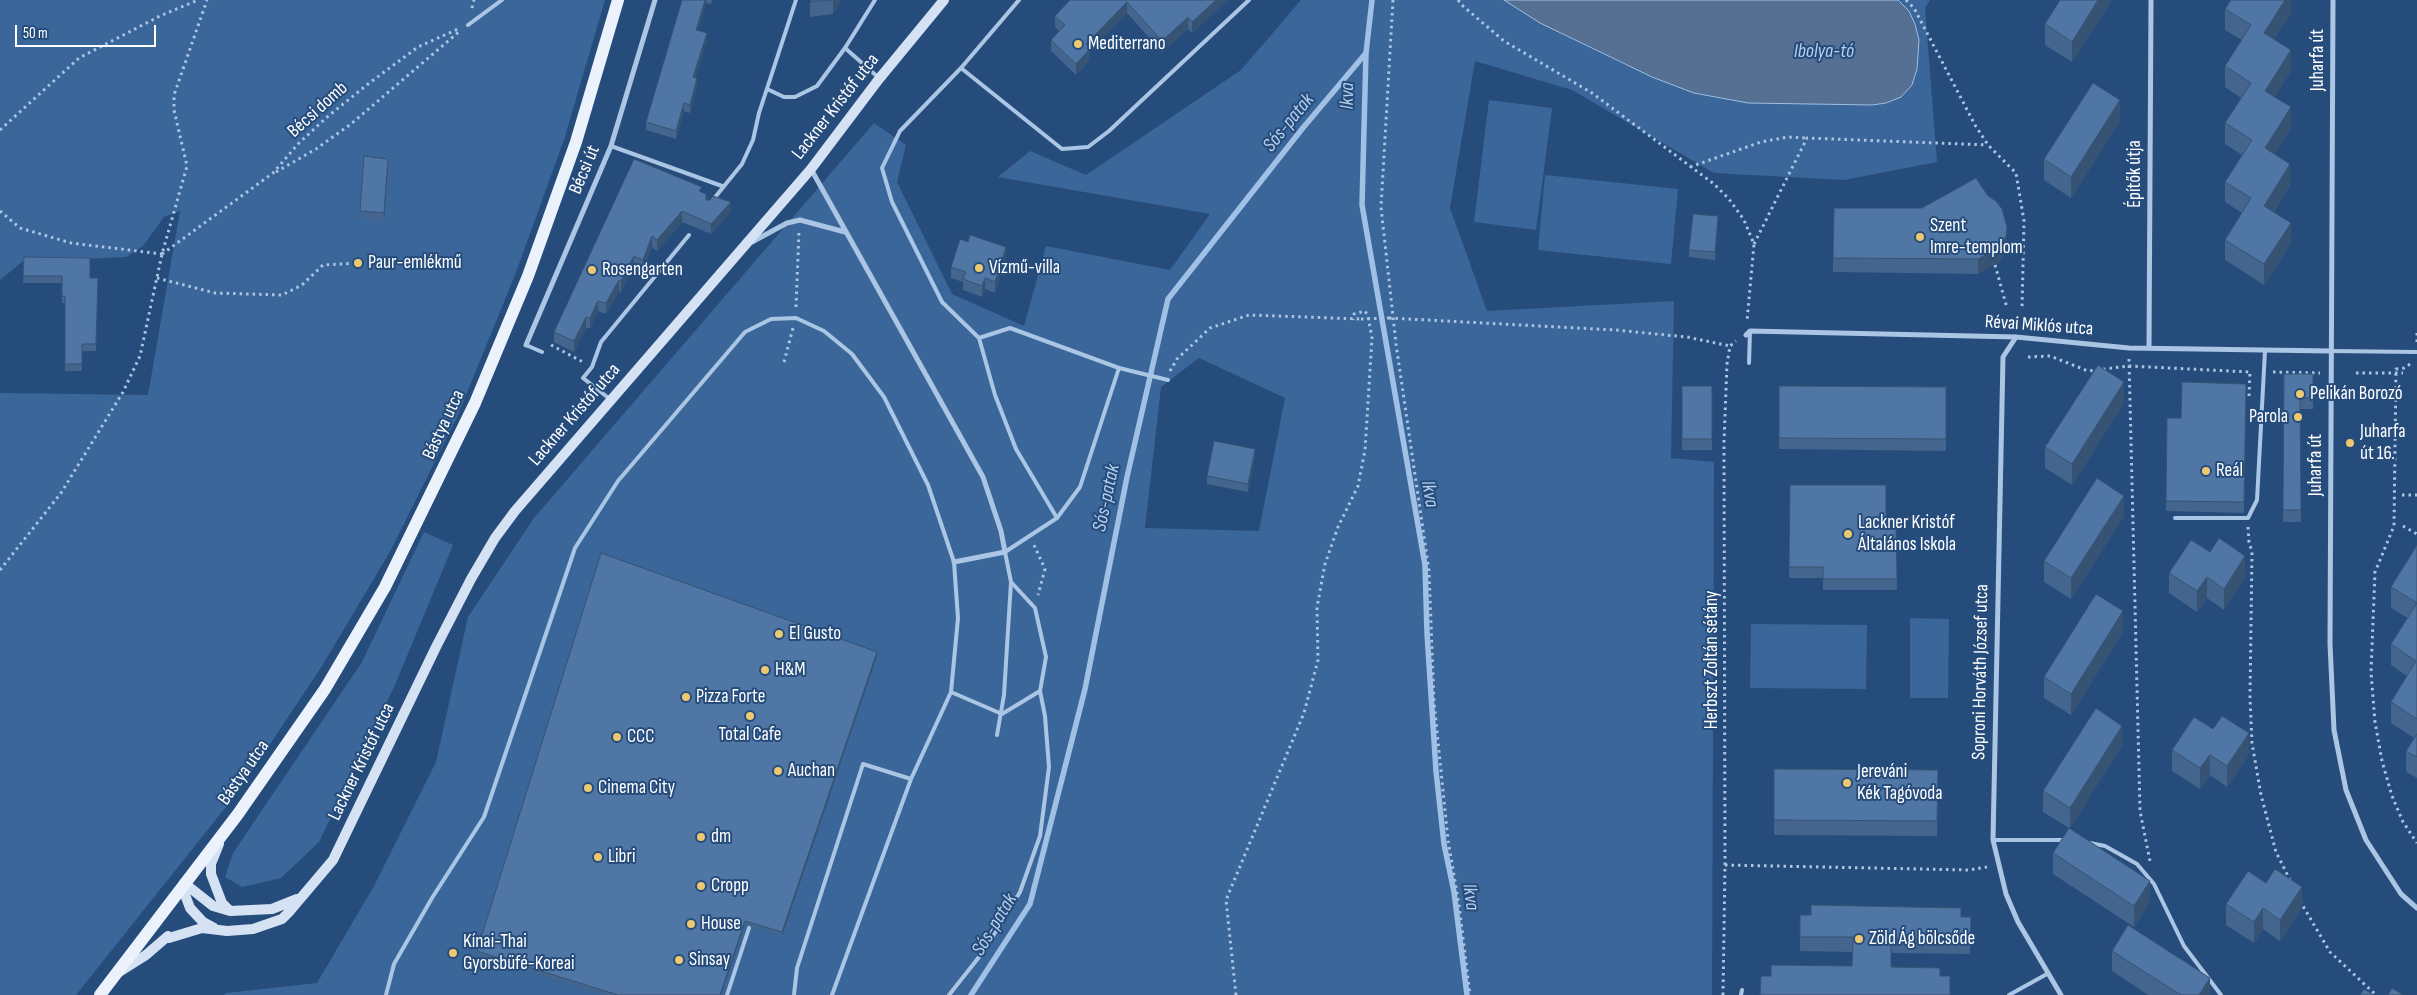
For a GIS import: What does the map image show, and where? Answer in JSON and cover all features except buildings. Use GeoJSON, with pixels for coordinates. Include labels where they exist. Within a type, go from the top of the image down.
{"type":"FeatureCollection","features":[{"type":"Feature","properties":{"kind":"main road","name":"Bástya utca"},"geometry":{"type":"LineString","coordinates":[[100,995],[119,973],[226,830],[325,689],[355,640],[420,519],[458,439],[528,276],[576,142],[618,0]]}},
{"type":"Feature","properties":{"kind":"street","name":"Bécsi út"},"geometry":{"type":"LineString","coordinates":[[526,345],[611,146],[654,0]]}},
{"type":"Feature","properties":{"kind":"street","name":"Lackner Kristóf utca"},"geometry":{"type":"LineString","coordinates":[[119,973],[146,955],[168,936],[169,938],[202,928],[227,931],[253,929],[282,919],[289,912],[333,860],[436,647],[471,579],[495,538],[515,511],[811,169],[879,79],[944,0]]}},
{"type":"Feature","properties":{"kind":"street","name":"Építők útja"},"geometry":{"type":"LineString","coordinates":[[2149,348],[2151,0]]}},
{"type":"Feature","properties":{"kind":"street","name":"Juharfa út"},"geometry":{"type":"LineString","coordinates":[[2333,0],[2330,644],[2334,730],[2346,790],[2366,840],[2401,894],[2417,908]]}},
{"type":"Feature","properties":{"kind":"street"},"geometry":{"type":"LineString","coordinates":[[811,169],[983,477],[1001,530],[1005,552],[954,562]]}},
{"type":"Feature","properties":{"kind":"street"},"geometry":{"type":"LineString","coordinates":[[744,248],[768,232],[800,220],[845,232]]}},
{"type":"Feature","properties":{"kind":"street","name":"Révai Miklós utca"},"geometry":{"type":"LineString","coordinates":[[1748,333],[2016,338],[2129,348],[2331,351]]}},
{"type":"Feature","properties":{"kind":"street","name":"Soproni Horváth József utca"},"geometry":{"type":"LineString","coordinates":[[2016,338],[2003,357],[1992,840],[2006,894],[2018,922],[2061,995]]}},
{"type":"Feature","properties":{"kind":"street"},"geometry":{"type":"LineString","coordinates":[[226,830],[213,858],[210,870],[218,895],[230,911]]}},
{"type":"Feature","properties":{"kind":"street","name":"Lackner Kristóf utca"},"geometry":{"type":"LineString","coordinates":[[184,884],[213,906],[230,911],[272,909],[286,905],[300,897]]}},
{"type":"Feature","properties":{"kind":"street","name":"Lackner Kristóf utca"},"geometry":{"type":"LineString","coordinates":[[184,884],[186,900],[196,915],[210,927],[227,931]]}},
{"type":"Feature","properties":{"kind":"lane"},"geometry":{"type":"LineString","coordinates":[[468,25],[502,0]]}},
{"type":"Feature","properties":{"kind":"lane"},"geometry":{"type":"LineString","coordinates":[[708,207],[722,186],[732,178],[742,164],[753,140],[767,89],[796,0]]}},
{"type":"Feature","properties":{"kind":"lane"},"geometry":{"type":"LineString","coordinates":[[767,89],[784,97],[795,97],[808,92],[824,79],[875,0]]}},
{"type":"Feature","properties":{"kind":"lane"},"geometry":{"type":"LineString","coordinates":[[1019,0],[961,68],[900,131],[882,168],[892,202],[942,302],[979,338],[995,395],[1016,449],[1057,518]]}},
{"type":"Feature","properties":{"kind":"lane"},"geometry":{"type":"LineString","coordinates":[[961,68],[1062,150],[1088,147],[1109,131],[1249,0]]}},
{"type":"Feature","properties":{"kind":"lane"},"geometry":{"type":"LineString","coordinates":[[845,48],[879,79]]}},
{"type":"Feature","properties":{"kind":"lane"},"geometry":{"type":"LineString","coordinates":[[611,146],[722,186]]}},
{"type":"Feature","properties":{"kind":"lane"},"geometry":{"type":"LineString","coordinates":[[611,400],[582,378],[592,367],[601,342],[690,236]]}},
{"type":"Feature","properties":{"kind":"lane"},"geometry":{"type":"LineString","coordinates":[[386,995],[394,964],[432,898],[484,817],[575,548],[618,481],[745,332],[771,319],[796,318],[824,331],[852,354],[884,397],[928,485],[954,562],[958,618],[951,692],[912,779],[832,995]]}},
{"type":"Feature","properties":{"kind":"lane"},"geometry":{"type":"LineString","coordinates":[[979,338],[1010,328],[1119,368],[1165,379]]}},
{"type":"Feature","properties":{"kind":"lane"},"geometry":{"type":"LineString","coordinates":[[1748,333],[1750,363]]}},
{"type":"Feature","properties":{"kind":"lane"},"geometry":{"type":"LineString","coordinates":[[526,345],[542,352]]}},
{"type":"Feature","properties":{"kind":"lane"},"geometry":{"type":"LineString","coordinates":[[2175,518],[2248,518],[2257,500],[2265,351]]}},
{"type":"Feature","properties":{"kind":"lane"},"geometry":{"type":"LineString","coordinates":[[2331,351],[2417,352]]}},
{"type":"Feature","properties":{"kind":"lane"},"geometry":{"type":"LineString","coordinates":[[997,735],[1002,714],[1011,582],[1005,552],[1057,518],[1080,487],[1119,368]]}},
{"type":"Feature","properties":{"kind":"lane"},"geometry":{"type":"LineString","coordinates":[[949,995],[983,952],[1020,892],[1040,836],[1049,767],[1045,716],[1040,691],[1046,657],[1035,608],[1011,582]]}},
{"type":"Feature","properties":{"kind":"lane"},"geometry":{"type":"LineString","coordinates":[[1002,714],[1040,691]]}},
{"type":"Feature","properties":{"kind":"lane"},"geometry":{"type":"LineString","coordinates":[[951,692],[1002,714]]}},
{"type":"Feature","properties":{"kind":"lane"},"geometry":{"type":"LineString","coordinates":[[794,995],[797,968],[863,764],[912,779]]}},
{"type":"Feature","properties":{"kind":"lane"},"geometry":{"type":"LineString","coordinates":[[1992,840],[2070,840]]}},
{"type":"Feature","properties":{"kind":"lane"},"geometry":{"type":"LineString","coordinates":[[2080,841],[2105,846],[2137,864],[2154,884],[2184,946],[2221,995]]}},
{"type":"Feature","properties":{"kind":"lane"},"geometry":{"type":"LineString","coordinates":[[727,995],[749,928]]}},
{"type":"Feature","properties":{"kind":"lane"},"geometry":{"type":"LineString","coordinates":[[2009,995],[2047,974]]}},
{"type":"Feature","properties":{"kind":"path"},"geometry":{"type":"LineString","coordinates":[[0,130],[79,58],[160,16],[198,0]]}},
{"type":"Feature","properties":{"kind":"path"},"geometry":{"type":"LineString","coordinates":[[0,570],[61,494],[123,392],[140,356],[162,254],[187,166],[174,110],[174,95],[206,0]]}},
{"type":"Feature","properties":{"kind":"path"},"geometry":{"type":"LineString","coordinates":[[1393,0],[1380,206],[1391,318],[1429,571],[1434,702],[1448,840],[1459,905],[1470,995]]}},
{"type":"Feature","properties":{"kind":"path"},"geometry":{"type":"LineString","coordinates":[[1458,0],[1504,41],[1592,93],[1714,184],[1729,199],[1744,220],[1754,244]]}},
{"type":"Feature","properties":{"kind":"path"},"geometry":{"type":"LineString","coordinates":[[1906,0],[1914,8],[1975,125],[1988,145],[2016,174],[2024,221],[2022,308]]}},
{"type":"Feature","properties":{"kind":"path"},"geometry":{"type":"LineString","coordinates":[[273,173],[316,149],[350,124],[468,25]]}},
{"type":"Feature","properties":{"kind":"path","name":"Bécsi domb"},"geometry":{"type":"LineString","coordinates":[[162,254],[273,173],[298,144],[326,118],[368,84],[418,47],[468,25]]}},
{"type":"Feature","properties":{"kind":"path"},"geometry":{"type":"LineString","coordinates":[[1689,167],[1761,142],[1788,137],[1988,145]]}},
{"type":"Feature","properties":{"kind":"path"},"geometry":{"type":"LineString","coordinates":[[1165,379],[1177,359],[1210,328],[1249,316],[1353,320],[1391,318],[1624,331],[1687,336],[1730,346],[1748,333],[1754,244],[1807,138]]}},
{"type":"Feature","properties":{"kind":"path"},"geometry":{"type":"LineString","coordinates":[[0,211],[20,228],[71,244],[162,254]]}},
{"type":"Feature","properties":{"kind":"path"},"geometry":{"type":"LineString","coordinates":[[784,362],[796,318],[799,228]]}},
{"type":"Feature","properties":{"kind":"path"},"geometry":{"type":"LineString","coordinates":[[157,278],[215,293],[282,295],[302,285],[323,265],[358,262]]}},
{"type":"Feature","properties":{"kind":"path"},"geometry":{"type":"LineString","coordinates":[[1995,266],[2008,308]]}},
{"type":"Feature","properties":{"kind":"path"},"geometry":{"type":"LineString","coordinates":[[1236,995],[1226,900],[1304,713],[1318,660],[1317,607],[1325,564],[1338,527],[1358,486],[1365,450],[1372,338],[1368,316],[1365,311],[1354,314],[1353,320]]}},
{"type":"Feature","properties":{"kind":"path"},"geometry":{"type":"LineString","coordinates":[[2417,333],[2417,352],[2414,361],[2404,368],[2396,369],[2395,373],[2394,526],[2375,572],[2370,672],[2375,722],[2382,761],[2392,796],[2403,822],[2417,843]]}},
{"type":"Feature","properties":{"kind":"path"},"geometry":{"type":"LineString","coordinates":[[547,342],[592,367]]}},
{"type":"Feature","properties":{"kind":"path","name":"Herbszt Zoltán sétány"},"geometry":{"type":"LineString","coordinates":[[1723,995],[1725,865],[1724,442],[1727,364],[1730,346]]}},
{"type":"Feature","properties":{"kind":"path"},"geometry":{"type":"LineString","coordinates":[[2129,348],[2140,811],[2154,884]]}},
{"type":"Feature","properties":{"kind":"path"},"geometry":{"type":"LineString","coordinates":[[2028,357],[2050,356],[2088,371],[2129,366],[2250,372],[2325,373]]}},
{"type":"Feature","properties":{"kind":"path"},"geometry":{"type":"LineString","coordinates":[[2249,401],[2250,372]]}},
{"type":"Feature","properties":{"kind":"path"},"geometry":{"type":"LineString","coordinates":[[2356,373],[2403,373]]}},
{"type":"Feature","properties":{"kind":"path"},"geometry":{"type":"LineString","coordinates":[[2402,495],[2417,494]]}},
{"type":"Feature","properties":{"kind":"path"},"geometry":{"type":"LineString","coordinates":[[2248,518],[2248,542],[2252,552],[2250,697],[2252,743],[2261,795],[2276,852],[2293,887]]}},
{"type":"Feature","properties":{"kind":"path"},"geometry":{"type":"LineString","coordinates":[[2403,526],[2417,534]]}},
{"type":"Feature","properties":{"kind":"path"},"geometry":{"type":"LineString","coordinates":[[1030,536],[1045,570],[1035,608]]}},
{"type":"Feature","properties":{"kind":"path"},"geometry":{"type":"LineString","coordinates":[[1725,865],[1969,870],[1998,865]]}},
{"type":"Feature","properties":{"kind":"path"},"geometry":{"type":"LineString","coordinates":[[2298,896],[2330,952],[2376,995]]}},
{"type":"Feature","properties":{"kind":"shaded area"},"geometry":{"type":"Polygon","coordinates":[[[0,0],[605,0],[564,140],[515,275],[457,417],[391,550],[322,666],[241,788],[76,995],[0,995],[0,393],[148,395],[180,211],[164,217],[143,246],[126,257],[22,262],[0,280],[0,0]]]}},
{"type":"Feature","properties":{"kind":"shaded area"},"geometry":{"type":"Polygon","coordinates":[[[1301,0],[1504,0],[1540,23],[1615,60],[1694,93],[1748,103],[1872,105],[1886,103],[1919,40],[1909,11],[1898,0],[1930,0],[1925,8],[1937,162],[1844,180],[1714,173],[1572,90],[1475,61],[1450,208],[1487,311],[1674,301],[1671,458],[1714,462],[1712,995],[224,995],[226,993],[317,983],[374,886],[436,762],[468,617],[534,518],[874,123],[906,145],[897,182],[952,294],[1024,326],[1046,246],[1170,270],[1210,214],[998,177],[1030,151],[1086,175],[1241,70],[1301,0]],[[1199,358],[1161,387],[1145,528],[1259,531],[1285,398],[1199,358]]]}},
{"type":"Feature","properties":{"kind":"shaded area"},"geometry":{"type":"Polygon","coordinates":[[[1489,100],[1552,108],[1536,230],[1474,222],[1489,100]]]}},
{"type":"Feature","properties":{"kind":"shaded area"},"geometry":{"type":"Polygon","coordinates":[[[1545,175],[1678,189],[1671,264],[1538,250],[1545,175]]]}},
{"type":"Feature","properties":{"kind":"shaded area"},"geometry":{"type":"Polygon","coordinates":[[[424,532],[453,545],[395,685],[319,842],[281,878],[242,887],[225,877],[233,853],[362,662],[424,532]]]}},
{"type":"Feature","properties":{"kind":"shaded area"},"geometry":{"type":"Polygon","coordinates":[[[1910,618],[1949,619],[1948,698],[1910,698],[1910,618]]]}},
{"type":"Feature","properties":{"kind":"shaded area"},"geometry":{"type":"Polygon","coordinates":[[[1751,624],[1867,625],[1866,689],[1750,688],[1751,624]]]}},
{"type":"Feature","properties":{"kind":"water","name":"Ibolya-tó"},"geometry":{"type":"Polygon","coordinates":[[[1504,0],[1898,0],[1909,11],[1915,24],[1919,40],[1917,69],[1912,85],[1901,97],[1886,103],[1872,105],[1748,103],[1694,93],[1652,77],[1540,23],[1504,0]]]}},
{"type":"Feature","properties":{"kind":"waterway","name":"Ikva"},"geometry":{"type":"LineString","coordinates":[[1372,0],[1366,53],[1362,205],[1425,565],[1427,633],[1436,771],[1444,844],[1454,892],[1467,995]]}},
{"type":"Feature","properties":{"kind":"waterway","name":"Sós-patak"},"geometry":{"type":"LineString","coordinates":[[971,995],[1030,904],[1085,689],[1127,477],[1168,299],[1302,129],[1366,53]]}},
{"type":"Feature","properties":{"kind":"place","name":"Mediterrano"},"geometry":{"type":"Point","coordinates":[1078,44]}},
{"type":"Feature","properties":{"kind":"place","name":"Szent Imre-templom"},"geometry":{"type":"Point","coordinates":[1920,237]}},
{"type":"Feature","properties":{"kind":"place","name":"Paur-emlékmű"},"geometry":{"type":"Point","coordinates":[358,263]}},
{"type":"Feature","properties":{"kind":"place","name":"Vízmű-villa"},"geometry":{"type":"Point","coordinates":[979,268]}},
{"type":"Feature","properties":{"kind":"place","name":"Rosengarten"},"geometry":{"type":"Point","coordinates":[592,270]}},
{"type":"Feature","properties":{"kind":"place","name":"Pelikán Borozó"},"geometry":{"type":"Point","coordinates":[2300,394]}},
{"type":"Feature","properties":{"kind":"place","name":"Parola"},"geometry":{"type":"Point","coordinates":[2298,417]}},
{"type":"Feature","properties":{"kind":"place","name":"Juharfa út 16."},"geometry":{"type":"Point","coordinates":[2350,443]}},
{"type":"Feature","properties":{"kind":"place","name":"Reál"},"geometry":{"type":"Point","coordinates":[2206,471]}},
{"type":"Feature","properties":{"kind":"place","name":"Lackner Kristóf Általános Iskola"},"geometry":{"type":"Point","coordinates":[1848,534]}},
{"type":"Feature","properties":{"kind":"place","name":"El Gusto"},"geometry":{"type":"Point","coordinates":[779,634]}},
{"type":"Feature","properties":{"kind":"place","name":"H&M"},"geometry":{"type":"Point","coordinates":[765,670]}},
{"type":"Feature","properties":{"kind":"place","name":"Pizza Forte"},"geometry":{"type":"Point","coordinates":[686,697]}},
{"type":"Feature","properties":{"kind":"place","name":"Total Cafe"},"geometry":{"type":"Point","coordinates":[750,716]}},
{"type":"Feature","properties":{"kind":"place","name":"CCC"},"geometry":{"type":"Point","coordinates":[617,737]}},
{"type":"Feature","properties":{"kind":"place","name":"Auchan"},"geometry":{"type":"Point","coordinates":[778,771]}},
{"type":"Feature","properties":{"kind":"place","name":"Jereváni Kék Tagóvoda"},"geometry":{"type":"Point","coordinates":[1847,783]}},
{"type":"Feature","properties":{"kind":"place","name":"Cinema City"},"geometry":{"type":"Point","coordinates":[588,788]}},
{"type":"Feature","properties":{"kind":"place","name":"dm"},"geometry":{"type":"Point","coordinates":[701,837]}},
{"type":"Feature","properties":{"kind":"place","name":"Libri"},"geometry":{"type":"Point","coordinates":[598,857]}},
{"type":"Feature","properties":{"kind":"place","name":"Cropp"},"geometry":{"type":"Point","coordinates":[701,886]}},
{"type":"Feature","properties":{"kind":"place","name":"House"},"geometry":{"type":"Point","coordinates":[691,924]}},
{"type":"Feature","properties":{"kind":"place","name":"Zöld Ág bölcsőde"},"geometry":{"type":"Point","coordinates":[1859,939]}},
{"type":"Feature","properties":{"kind":"place","name":"Kínai-Thai Gyorsbüfé-Koreai"},"geometry":{"type":"Point","coordinates":[453,953]}},
{"type":"Feature","properties":{"kind":"place","name":"Sinsay"},"geometry":{"type":"Point","coordinates":[679,960]}}]}
